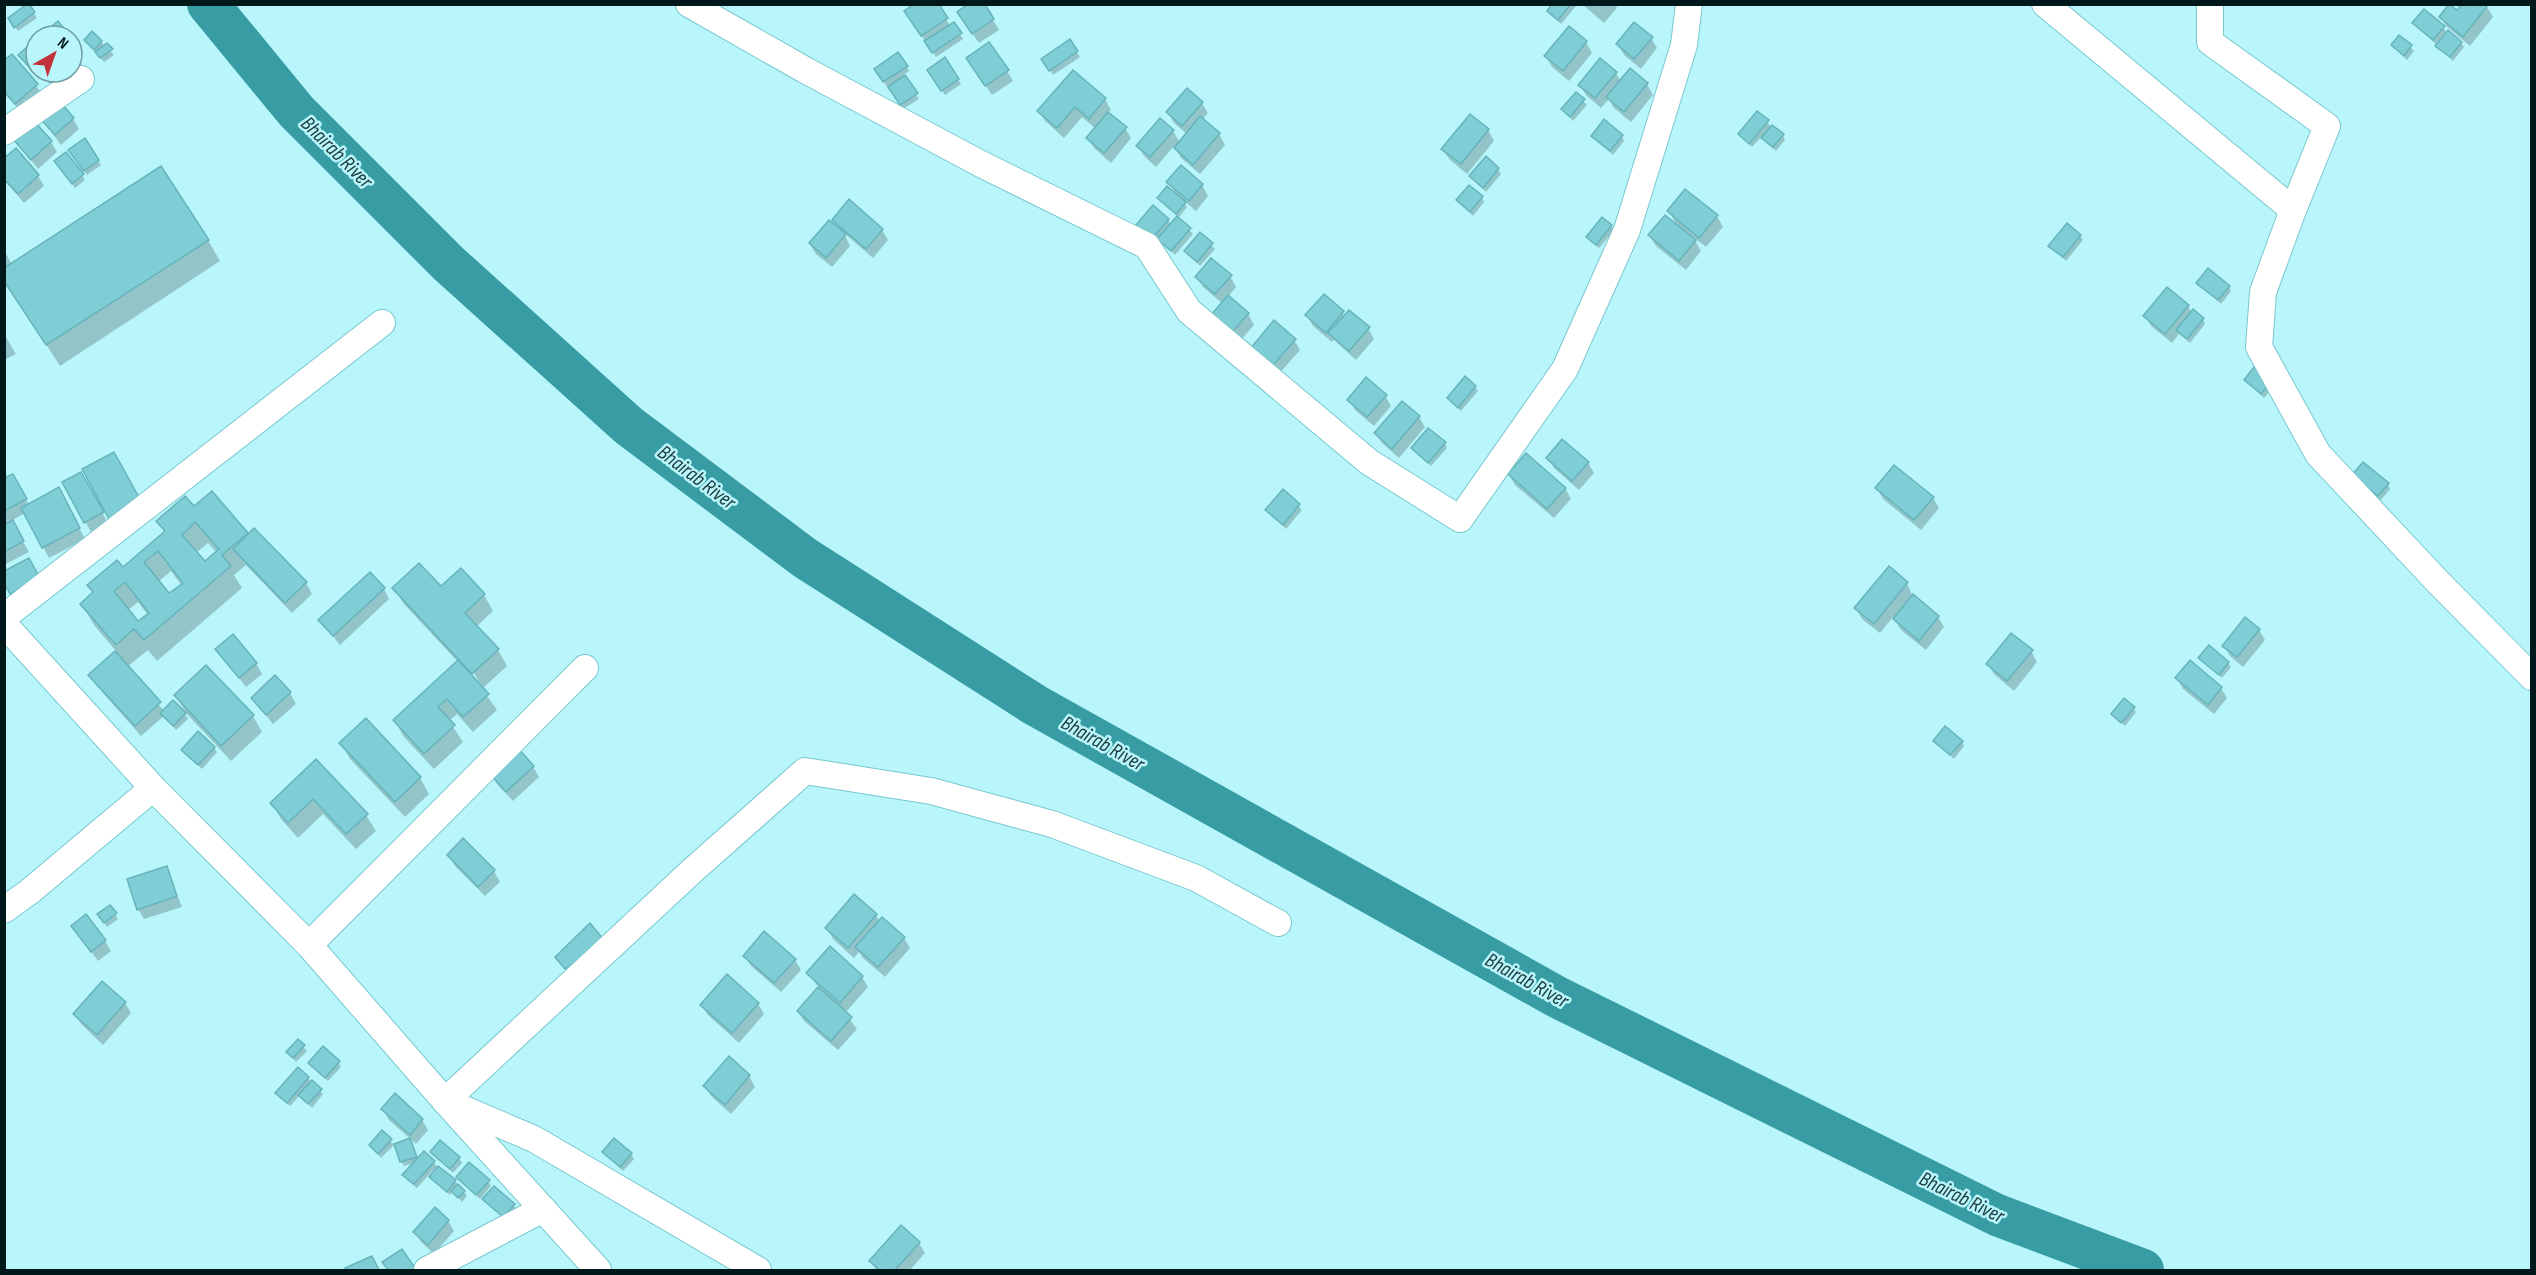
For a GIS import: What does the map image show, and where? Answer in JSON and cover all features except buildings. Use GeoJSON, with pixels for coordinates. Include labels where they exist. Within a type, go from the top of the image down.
{"type":"FeatureCollection","features":[{"type":"Feature","properties":{"kind":"street"},"geometry":{"type":"LineString","coordinates":[[689,4],[805,70],[971,158],[1147,246],[1189,311],[1369,462],[1460,519],[1565,369],[1627,230],[1684,45],[1689,4]]}},
{"type":"Feature","properties":{"kind":"street"},"geometry":{"type":"LineString","coordinates":[[2045,4],[2293,210]]}},
{"type":"Feature","properties":{"kind":"street"},"geometry":{"type":"LineString","coordinates":[[2210,4],[2210,42],[2327,126],[2262,292],[2259,347],[2318,454],[2438,582],[2532,677]]}},
{"type":"Feature","properties":{"kind":"street"},"geometry":{"type":"LineString","coordinates":[[4,132],[75,84]]}},
{"type":"Feature","properties":{"kind":"street"},"geometry":{"type":"LineString","coordinates":[[4,617],[382,323]]}},
{"type":"Feature","properties":{"kind":"street"},"geometry":{"type":"LineString","coordinates":[[4,624],[153,788],[309,945],[445,1101],[598,1270]]}},
{"type":"Feature","properties":{"kind":"street"},"geometry":{"type":"LineString","coordinates":[[309,945],[585,668]]}},
{"type":"Feature","properties":{"kind":"street"},"geometry":{"type":"LineString","coordinates":[[445,1101],[693,870],[805,771],[931,791],[1052,824],[1196,878],[1278,923]]}},
{"type":"Feature","properties":{"kind":"street"},"geometry":{"type":"LineString","coordinates":[[4,910],[29,892],[153,788]]}},
{"type":"Feature","properties":{"kind":"street"},"geometry":{"type":"LineString","coordinates":[[445,1101],[534,1139],[758,1270]]}},
{"type":"Feature","properties":{"kind":"street"},"geometry":{"type":"LineString","coordinates":[[427,1270],[543,1209]]}},
{"type":"Feature","properties":{"kind":"waterway","name":"Bhairab River"},"geometry":{"type":"LineString","coordinates":[[208,4],[296,111],[449,264],[629,426],[805,558],[1035,705],[1557,997],[1997,1215],[2143,1270]]}}]}
